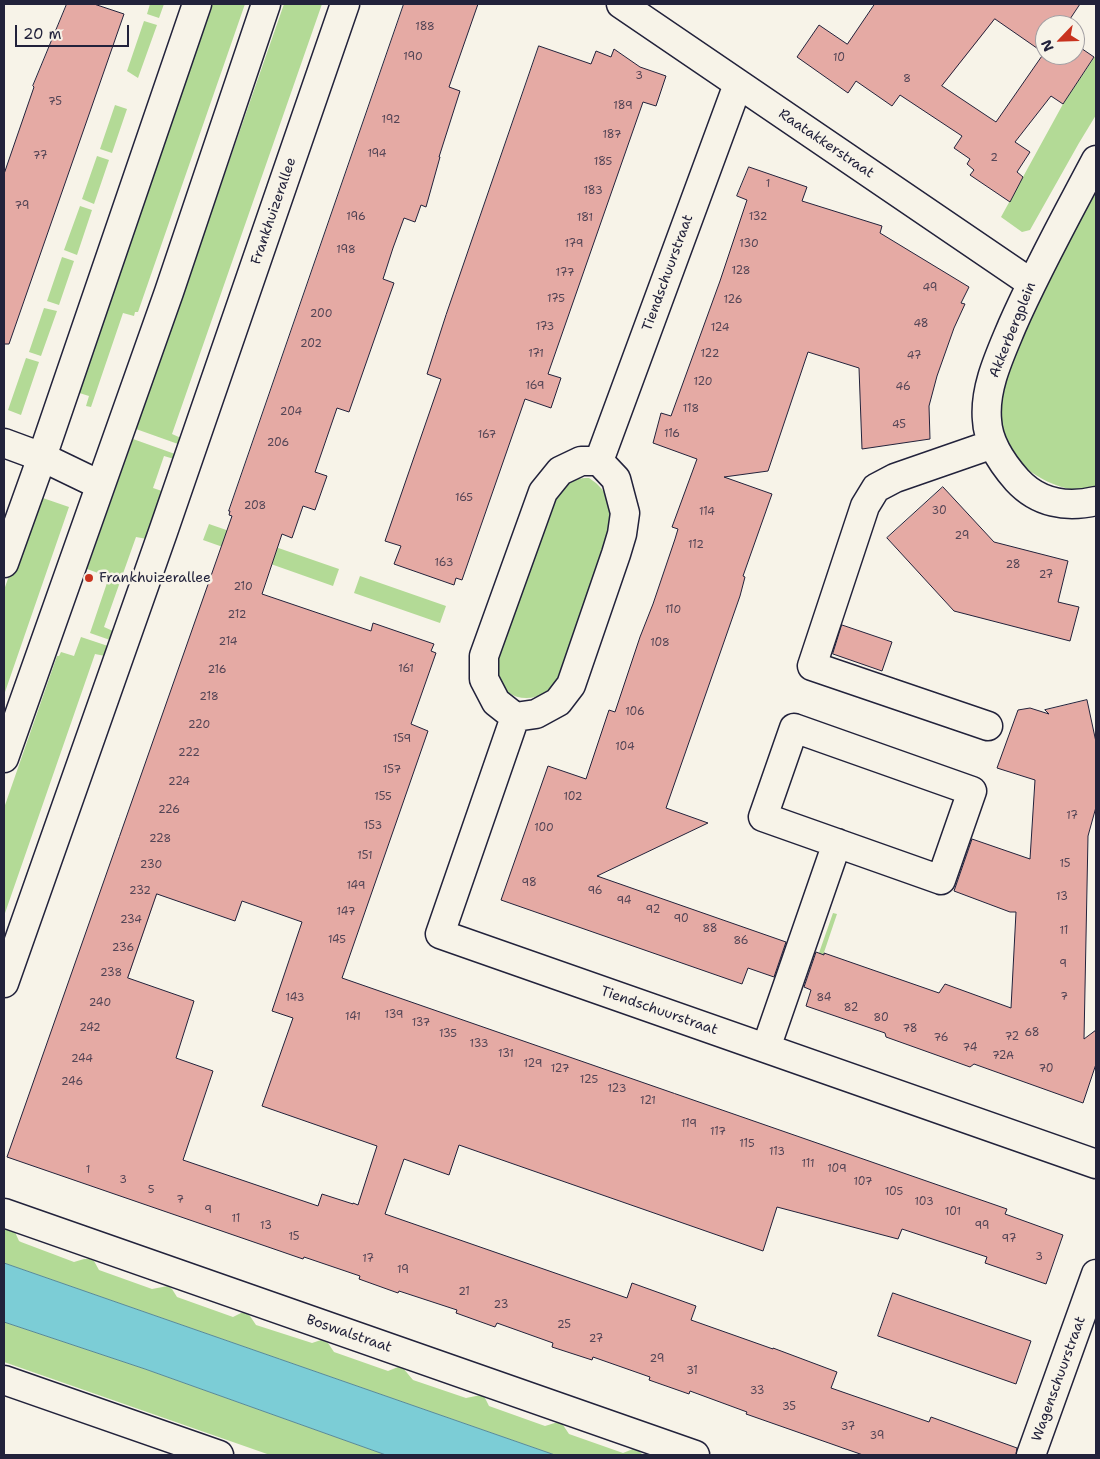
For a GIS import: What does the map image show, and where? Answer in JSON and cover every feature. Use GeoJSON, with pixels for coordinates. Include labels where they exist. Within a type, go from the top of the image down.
{"type":"FeatureCollection","features":[{"type":"Feature","properties":{"kind":"street"},"geometry":{"type":"LineString","coordinates":[[4,563],[197,4]]}},
{"type":"Feature","properties":{"kind":"street"},"geometry":{"type":"LineString","coordinates":[[4,758],[169,292],[266,4]]}},
{"type":"Feature","properties":{"kind":"street","name":"Frankhuizerallee"},"geometry":{"type":"LineString","coordinates":[[4,983],[160,542],[345,4]]}},
{"type":"Feature","properties":{"kind":"street","name":"Raatakkerstraat"},"geometry":{"type":"LineString","coordinates":[[621,4],[1031,283]]}},
{"type":"Feature","properties":{"kind":"street","name":"Tiendschuurstraat"},"geometry":{"type":"LineString","coordinates":[[599,461],[738,84]]}},
{"type":"Feature","properties":{"kind":"street","name":"Akkerbergplein"},"geometry":{"type":"LineString","coordinates":[[1096,160],[1031,283],[1000,355],[987,398],[987,421],[993,444],[1005,467],[1024,487],[1044,500],[1080,505],[1096,500]]}},
{"type":"Feature","properties":{"kind":"street"},"geometry":{"type":"LineString","coordinates":[[4,443],[42,457],[100,485]]}},
{"type":"Feature","properties":{"kind":"street"},"geometry":{"type":"LineString","coordinates":[[988,726],[812,666],[865,506],[876,488],[895,478],[993,444]]}},
{"type":"Feature","properties":{"kind":"street"},"geometry":{"type":"LineString","coordinates":[[581,461],[599,461],[616,480],[625,513],[622,534],[616,554],[571,685],[558,702],[536,714],[515,717],[496,702],[484,679],[484,656],[543,492],[560,471],[581,461]]}},
{"type":"Feature","properties":{"kind":"street","name":"Tiendschuurstraat"},"geometry":{"type":"LineString","coordinates":[[515,717],[440,934],[1096,1164]]}},
{"type":"Feature","properties":{"kind":"street"},"geometry":{"type":"LineString","coordinates":[[794,728],[972,791],[941,880],[837,843],[763,817],[794,728]]}},
{"type":"Feature","properties":{"kind":"street"},"geometry":{"type":"LineString","coordinates":[[766,1048],[837,843]]}},
{"type":"Feature","properties":{"kind":"street","name":"Boswalstraat"},"geometry":{"type":"LineString","coordinates":[[4,1213],[695,1455]]}},
{"type":"Feature","properties":{"kind":"street","name":"Wagenschuurstraat"},"geometry":{"type":"LineString","coordinates":[[1031,1455],[1096,1274]]}},
{"type":"Feature","properties":{"kind":"street"},"geometry":{"type":"LineString","coordinates":[[4,1380],[219,1455]]}},
{"type":"Feature","properties":{"kind":"green space"},"geometry":{"type":"Polygon","coordinates":[[[150,4],[164,4],[159,18],[147,14],[150,4]]]}},
{"type":"Feature","properties":{"kind":"green space"},"geometry":{"type":"Polygon","coordinates":[[[208,4],[245,4],[138,312],[135,312],[134,316],[123,313],[91,407],[86,406],[89,396],[73,391],[208,4]]]}},
{"type":"Feature","properties":{"kind":"green space"},"geometry":{"type":"Polygon","coordinates":[[[284,4],[322,4],[172,434],[181,438],[178,444],[136,429],[284,4]]]}},
{"type":"Feature","properties":{"kind":"green space"},"geometry":{"type":"Polygon","coordinates":[[[144,21],[157,25],[138,78],[127,71],[144,21]]]}},
{"type":"Feature","properties":{"kind":"green space"},"geometry":{"type":"Polygon","coordinates":[[[1096,55],[1096,115],[1030,230],[1022,232],[1001,217],[1063,104],[1096,55]]]}},
{"type":"Feature","properties":{"kind":"green space"},"geometry":{"type":"Polygon","coordinates":[[[115,105],[127,109],[112,153],[100,149],[115,105]]]}},
{"type":"Feature","properties":{"kind":"green space"},"geometry":{"type":"Polygon","coordinates":[[[97,156],[109,160],[94,204],[82,199],[97,156]]]}},
{"type":"Feature","properties":{"kind":"green space"},"geometry":{"type":"Polygon","coordinates":[[[1096,187],[1096,488],[1079,490],[1053,484],[1031,472],[1017,459],[1007,442],[1004,432],[1001,395],[1009,368],[1035,307],[1054,266],[1096,187]]]}},
{"type":"Feature","properties":{"kind":"green space"},"geometry":{"type":"Polygon","coordinates":[[[80,206],[92,210],[77,255],[64,250],[80,206]]]}},
{"type":"Feature","properties":{"kind":"green space"},"geometry":{"type":"Polygon","coordinates":[[[62,257],[74,261],[59,305],[47,301],[62,257]]]}},
{"type":"Feature","properties":{"kind":"green space"},"geometry":{"type":"Polygon","coordinates":[[[44,308],[57,311],[41,356],[29,352],[44,308]]]}},
{"type":"Feature","properties":{"kind":"green space"},"geometry":{"type":"Polygon","coordinates":[[[26,358],[39,362],[21,415],[8,410],[26,358]]]}},
{"type":"Feature","properties":{"kind":"green space"},"geometry":{"type":"Polygon","coordinates":[[[133,439],[176,455],[174,459],[164,456],[153,488],[163,493],[147,539],[136,537],[104,627],[114,633],[110,640],[90,633],[109,577],[87,569],[133,439]]]}},
{"type":"Feature","properties":{"kind":"green space"},"geometry":{"type":"Polygon","coordinates":[[[589,478],[606,495],[610,508],[609,532],[557,680],[549,690],[539,696],[532,698],[517,697],[505,689],[501,683],[497,672],[497,660],[553,499],[568,483],[577,479],[589,478]]]}},
{"type":"Feature","properties":{"kind":"green space"},"geometry":{"type":"Polygon","coordinates":[[[37,496],[69,507],[4,695],[4,590],[37,496]]]}},
{"type":"Feature","properties":{"kind":"green space"},"geometry":{"type":"Polygon","coordinates":[[[209,524],[339,569],[333,586],[203,540],[209,524]]]}},
{"type":"Feature","properties":{"kind":"green space"},"geometry":{"type":"Polygon","coordinates":[[[360,576],[446,606],[440,623],[354,593],[360,576]]]}},
{"type":"Feature","properties":{"kind":"green space"},"geometry":{"type":"Polygon","coordinates":[[[81,637],[108,646],[105,656],[95,654],[4,916],[4,808],[57,656],[61,652],[74,656],[81,637]]]}},
{"type":"Feature","properties":{"kind":"green space"},"geometry":{"type":"Polygon","coordinates":[[[833,913],[837,914],[817,973],[813,970],[833,913]]]}},
{"type":"Feature","properties":{"kind":"green space"},"geometry":{"type":"Polygon","coordinates":[[[4,1225],[14,1230],[19,1241],[74,1262],[90,1259],[94,1261],[99,1270],[152,1289],[168,1286],[177,1297],[233,1317],[246,1313],[256,1325],[312,1343],[324,1341],[328,1343],[334,1352],[388,1371],[398,1367],[403,1368],[413,1380],[466,1398],[481,1395],[489,1406],[545,1426],[558,1422],[563,1425],[569,1434],[623,1453],[633,1449],[638,1450],[643,1455],[555,1455],[4,1263],[4,1225]]]}},
{"type":"Feature","properties":{"kind":"green space"},"geometry":{"type":"Polygon","coordinates":[[[4,1322],[145,1369],[386,1455],[270,1455],[4,1362],[4,1322]]]}},
{"type":"Feature","properties":{"kind":"water"},"geometry":{"type":"Polygon","coordinates":[[[4,1263],[555,1455],[386,1455],[145,1369],[4,1322],[4,1263]]]}},
{"type":"Feature","properties":{"kind":"building"},"geometry":{"type":"Polygon","coordinates":[[[67,4],[94,4],[124,14],[9,344],[4,344],[4,174],[33,86],[67,4]]]}},
{"type":"Feature","properties":{"kind":"building"},"geometry":{"type":"Polygon","coordinates":[[[404,4],[478,4],[449,87],[460,91],[439,157],[426,207],[421,205],[415,222],[404,218],[393,248],[383,279],[394,283],[349,412],[337,408],[315,472],[327,476],[315,510],[303,506],[292,538],[282,534],[262,594],[371,631],[373,623],[434,644],[431,651],[436,653],[411,724],[428,731],[342,978],[1007,1209],[1005,1214],[1063,1235],[1046,1284],[985,1263],[987,1257],[902,1229],[898,1239],[777,1207],[763,1251],[459,1145],[449,1175],[404,1159],[385,1214],[627,1298],[632,1283],[696,1306],[691,1320],[837,1372],[831,1388],[929,1422],[931,1417],[1017,1448],[1016,1455],[863,1455],[746,1414],[747,1412],[690,1391],[689,1394],[649,1380],[650,1377],[593,1357],[592,1360],[552,1347],[553,1343],[497,1323],[495,1327],[456,1313],[457,1310],[399,1291],[398,1293],[359,1279],[360,1276],[304,1257],[303,1259],[7,1157],[232,516],[229,515],[404,4]],[[157,894],[128,978],[194,1001],[176,1058],[213,1071],[183,1160],[318,1206],[322,1194],[358,1205],[377,1146],[262,1106],[293,1018],[272,1011],[302,922],[242,901],[235,921],[157,894]]]}},
{"type":"Feature","properties":{"kind":"building"},"geometry":{"type":"Polygon","coordinates":[[[875,4],[1080,4],[1073,15],[1035,15],[1035,47],[995,19],[942,86],[996,122],[1036,65],[1085,65],[1085,51],[1094,57],[1063,104],[1051,96],[1015,142],[1030,152],[1017,172],[1023,177],[1010,202],[970,175],[974,170],[967,164],[970,159],[954,148],[962,136],[900,95],[892,106],[856,81],[848,93],[797,57],[819,25],[847,44],[875,4]]]}},
{"type":"Feature","properties":{"kind":"building"},"geometry":{"type":"Polygon","coordinates":[[[539,46],[591,64],[596,51],[611,57],[614,49],[640,67],[666,76],[656,106],[643,102],[548,374],[561,378],[551,408],[525,399],[462,580],[456,578],[454,585],[394,564],[401,546],[385,541],[441,379],[427,374],[539,46]]]}},
{"type":"Feature","properties":{"kind":"building"},"geometry":{"type":"Polygon","coordinates":[[[749,167],[807,187],[802,201],[882,226],[880,233],[969,287],[961,303],[965,304],[954,328],[937,376],[929,406],[930,439],[862,449],[859,368],[808,352],[768,471],[724,477],[772,494],[743,576],[745,577],[740,596],[666,808],[708,823],[597,876],[786,942],[774,977],[748,968],[742,984],[501,900],[548,766],[586,779],[609,710],[615,712],[675,539],[678,529],[672,527],[697,459],[653,443],[661,413],[671,416],[720,281],[747,200],[737,196],[749,167]]]}},
{"type":"Feature","properties":{"kind":"building"},"geometry":{"type":"Polygon","coordinates":[[[943,487],[994,542],[1068,561],[1058,602],[1079,607],[1070,641],[954,611],[887,538],[943,487]]]}},
{"type":"Feature","properties":{"kind":"building"},"geometry":{"type":"Polygon","coordinates":[[[842,625],[892,642],[882,671],[833,654],[842,625]]]}},
{"type":"Feature","properties":{"kind":"building"},"geometry":{"type":"Polygon","coordinates":[[[1087,700],[1096,742],[1096,807],[1088,836],[1084,1039],[1096,1030],[1096,1064],[1083,1103],[974,1064],[970,1067],[886,1037],[885,1033],[806,1006],[811,990],[804,987],[816,952],[824,955],[824,953],[939,993],[945,984],[1011,1008],[1016,912],[1010,912],[954,891],[972,839],[1030,859],[1035,780],[997,768],[1018,710],[1030,708],[1049,714],[1045,710],[1087,700]]]}},
{"type":"Feature","properties":{"kind":"building"},"geometry":{"type":"Polygon","coordinates":[[[893,1293],[1031,1341],[1016,1384],[878,1336],[893,1293]]]}},
{"type":"Feature","properties":{"kind":"place","name":"Frankhuizerallee"},"geometry":{"type":"Point","coordinates":[89,578]}}]}
